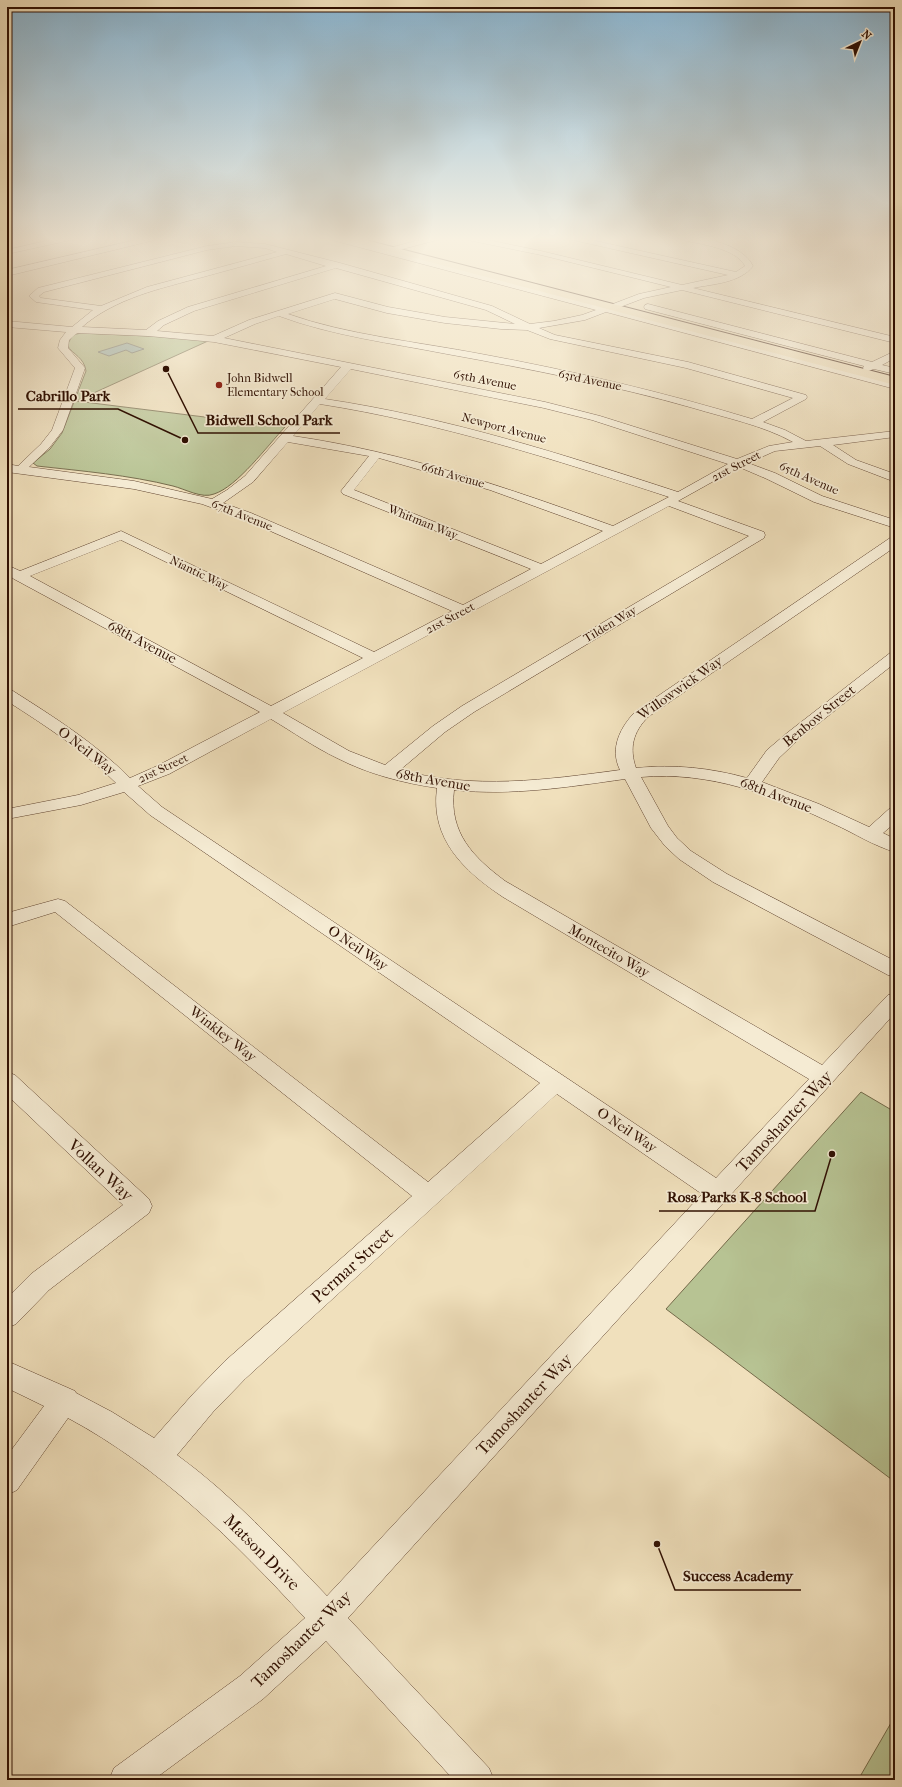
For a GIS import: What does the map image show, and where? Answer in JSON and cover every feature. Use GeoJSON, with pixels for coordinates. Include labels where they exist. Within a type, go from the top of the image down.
{"type":"FeatureCollection","features":[{"type":"Feature","properties":{"kind":"main road"},"geometry":{"type":"LineString","coordinates":[[681,321],[895,375]]}},
{"type":"Feature","properties":{"kind":"main road"},"geometry":{"type":"LineString","coordinates":[[867,368],[895,381]]}},
{"type":"Feature","properties":{"kind":"street"},"geometry":{"type":"LineString","coordinates":[[21,469],[45,446],[57,430],[79,372],[78,363],[64,350],[63,346],[66,338],[85,321]]}},
{"type":"Feature","properties":{"kind":"street"},"geometry":{"type":"LineString","coordinates":[[148,334],[165,321]]}},
{"type":"Feature","properties":{"kind":"street"},"geometry":{"type":"LineString","coordinates":[[214,339],[238,327],[254,321]]}},
{"type":"Feature","properties":{"kind":"street","name":"63rd Avenue"},"geometry":{"type":"LineString","coordinates":[[304,321],[342,331],[618,385],[753,423],[785,434],[804,444]]}},
{"type":"Feature","properties":{"kind":"street"},"geometry":{"type":"LineString","coordinates":[[456,321],[489,326],[526,327],[564,321]]}},
{"type":"Feature","properties":{"kind":"street"},"geometry":{"type":"LineString","coordinates":[[517,321],[526,327],[553,337],[688,365],[802,397],[753,423]]}},
{"type":"Feature","properties":{"kind":"street"},"geometry":{"type":"LineString","coordinates":[[672,321],[895,386]]}},
{"type":"Feature","properties":{"kind":"street"},"geometry":{"type":"LineString","coordinates":[[819,321],[895,340]]}},
{"type":"Feature","properties":{"kind":"street","name":"65th Avenue"},"geometry":{"type":"LineString","coordinates":[[7,324],[214,339],[519,400],[570,412],[738,463],[771,476],[818,499],[895,524]]}},
{"type":"Feature","properties":{"kind":"street"},"geometry":{"type":"LineString","coordinates":[[867,368],[895,354]]}},
{"type":"Feature","properties":{"kind":"street"},"geometry":{"type":"LineString","coordinates":[[214,503],[231,493],[249,479],[349,365]]}},
{"type":"Feature","properties":{"kind":"street"},"geometry":{"type":"LineString","coordinates":[[867,368],[895,371]]}},
{"type":"Feature","properties":{"kind":"street","name":"Newport Avenue"},"geometry":{"type":"LineString","coordinates":[[319,401],[357,407],[502,440],[553,455],[674,499]]}},
{"type":"Feature","properties":{"kind":"street","name":"21st Street"},"geometry":{"type":"LineString","coordinates":[[7,814],[81,800],[127,785],[163,770],[615,531],[738,463],[773,448],[895,434]]}},
{"type":"Feature","properties":{"kind":"street","name":"66th Avenue"},"geometry":{"type":"LineString","coordinates":[[286,438],[326,443],[477,482],[615,531]]}},
{"type":"Feature","properties":{"kind":"street"},"geometry":{"type":"LineString","coordinates":[[821,442],[852,462],[895,478]]}},
{"type":"Feature","properties":{"kind":"street","name":"Whitman Way"},"geometry":{"type":"LineString","coordinates":[[375,455],[347,491],[542,569]]}},
{"type":"Feature","properties":{"kind":"street","name":"67th Avenue"},"geometry":{"type":"LineString","coordinates":[[7,468],[141,486],[182,494],[214,503],[464,611]]}},
{"type":"Feature","properties":{"kind":"street","name":"Tilden Way"},"geometry":{"type":"LineString","coordinates":[[387,772],[438,729],[468,709],[759,535],[674,499]]}},
{"type":"Feature","properties":{"kind":"street","name":"Niantic Way"},"geometry":{"type":"LineString","coordinates":[[13,572],[121,535],[375,658]]}},
{"type":"Feature","properties":{"kind":"street","name":"Willowwick Way"},"geometry":{"type":"LineString","coordinates":[[895,541],[642,714],[634,721],[626,734],[623,745],[624,757],[631,774],[660,828],[671,842],[697,864],[720,878],[895,970]]}},
{"type":"Feature","properties":{"kind":"street","name":"68th Avenue"},"geometry":{"type":"LineString","coordinates":[[13,572],[272,713],[343,754],[387,772],[446,785],[514,788],[631,774],[669,771],[693,772],[752,784],[785,796],[895,846]]}},
{"type":"Feature","properties":{"kind":"street","name":"Benbow Street"},"geometry":{"type":"LineString","coordinates":[[752,784],[773,754],[793,736],[895,656]]}},
{"type":"Feature","properties":{"kind":"street","name":"O Neil Way"},"geometry":{"type":"LineString","coordinates":[[7,694],[78,740],[127,785],[140,800],[718,1192]]}},
{"type":"Feature","properties":{"kind":"street","name":"Montecito Way"},"geometry":{"type":"LineString","coordinates":[[446,785],[444,806],[447,822],[453,838],[474,866],[490,880],[510,894],[824,1077]]}},
{"type":"Feature","properties":{"kind":"street"},"geometry":{"type":"LineString","coordinates":[[871,835],[895,813]]}},
{"type":"Feature","properties":{"kind":"street","name":"Winkley Way"},"geometry":{"type":"LineString","coordinates":[[7,920],[58,905],[429,1196]]}},
{"type":"Feature","properties":{"kind":"street","name":"Tamoshanter Way"},"geometry":{"type":"LineString","coordinates":[[126,1780],[159,1753],[241,1696],[284,1660],[326,1618],[895,1000]]}},
{"type":"Feature","properties":{"kind":"street","name":"Vollan Way"},"geometry":{"type":"LineString","coordinates":[[7,1081],[140,1206],[40,1282],[7,1316]]}},
{"type":"Feature","properties":{"kind":"street","name":"Permar Street"},"geometry":{"type":"LineString","coordinates":[[156,1457],[203,1403],[235,1370],[556,1082]]}},
{"type":"Feature","properties":{"kind":"street","name":"Matson Drive"},"geometry":{"type":"LineString","coordinates":[[7,1374],[65,1400],[115,1429],[156,1457],[201,1492],[248,1536],[477,1780]]}},
{"type":"Feature","properties":{"kind":"street"},"geometry":{"type":"LineString","coordinates":[[7,1480],[65,1400]]}},
{"type":"Feature","properties":{"kind":"green space"},"geometry":{"type":"Polygon","coordinates":[[[81,333],[169,337],[208,341],[76,401],[285,427],[232,483],[223,490],[209,495],[199,494],[173,486],[140,479],[37,466],[33,463],[50,449],[62,433],[86,371],[81,359],[67,345],[73,335],[81,333]]]}},
{"type":"Feature","properties":{"kind":"green space"},"geometry":{"type":"Polygon","coordinates":[[[861,1092],[895,1112],[895,1482],[666,1309],[861,1092]]]}},
{"type":"Feature","properties":{"kind":"green space"},"geometry":{"type":"Polygon","coordinates":[[[895,1716],[895,1780],[858,1780],[895,1716]]]}},
{"type":"Feature","properties":{"kind":"water"},"geometry":{"type":"Polygon","coordinates":[[[127,343],[144,349],[132,353],[126,350],[109,356],[98,352],[127,343]]]}},
{"type":"Feature","properties":{"kind":"place","name":"Bidwell School Park"},"geometry":{"type":"Point","coordinates":[166,369]}},
{"type":"Feature","properties":{"kind":"place","name":"John Bidwell Elementary School"},"geometry":{"type":"Point","coordinates":[219,385]}},
{"type":"Feature","properties":{"kind":"place","name":"Cabrillo Park"},"geometry":{"type":"Point","coordinates":[185,440]}},
{"type":"Feature","properties":{"kind":"place","name":"Rosa Parks K-8 School"},"geometry":{"type":"Point","coordinates":[832,1154]}},
{"type":"Feature","properties":{"kind":"place","name":"Success Academy"},"geometry":{"type":"Point","coordinates":[657,1544]}}]}
